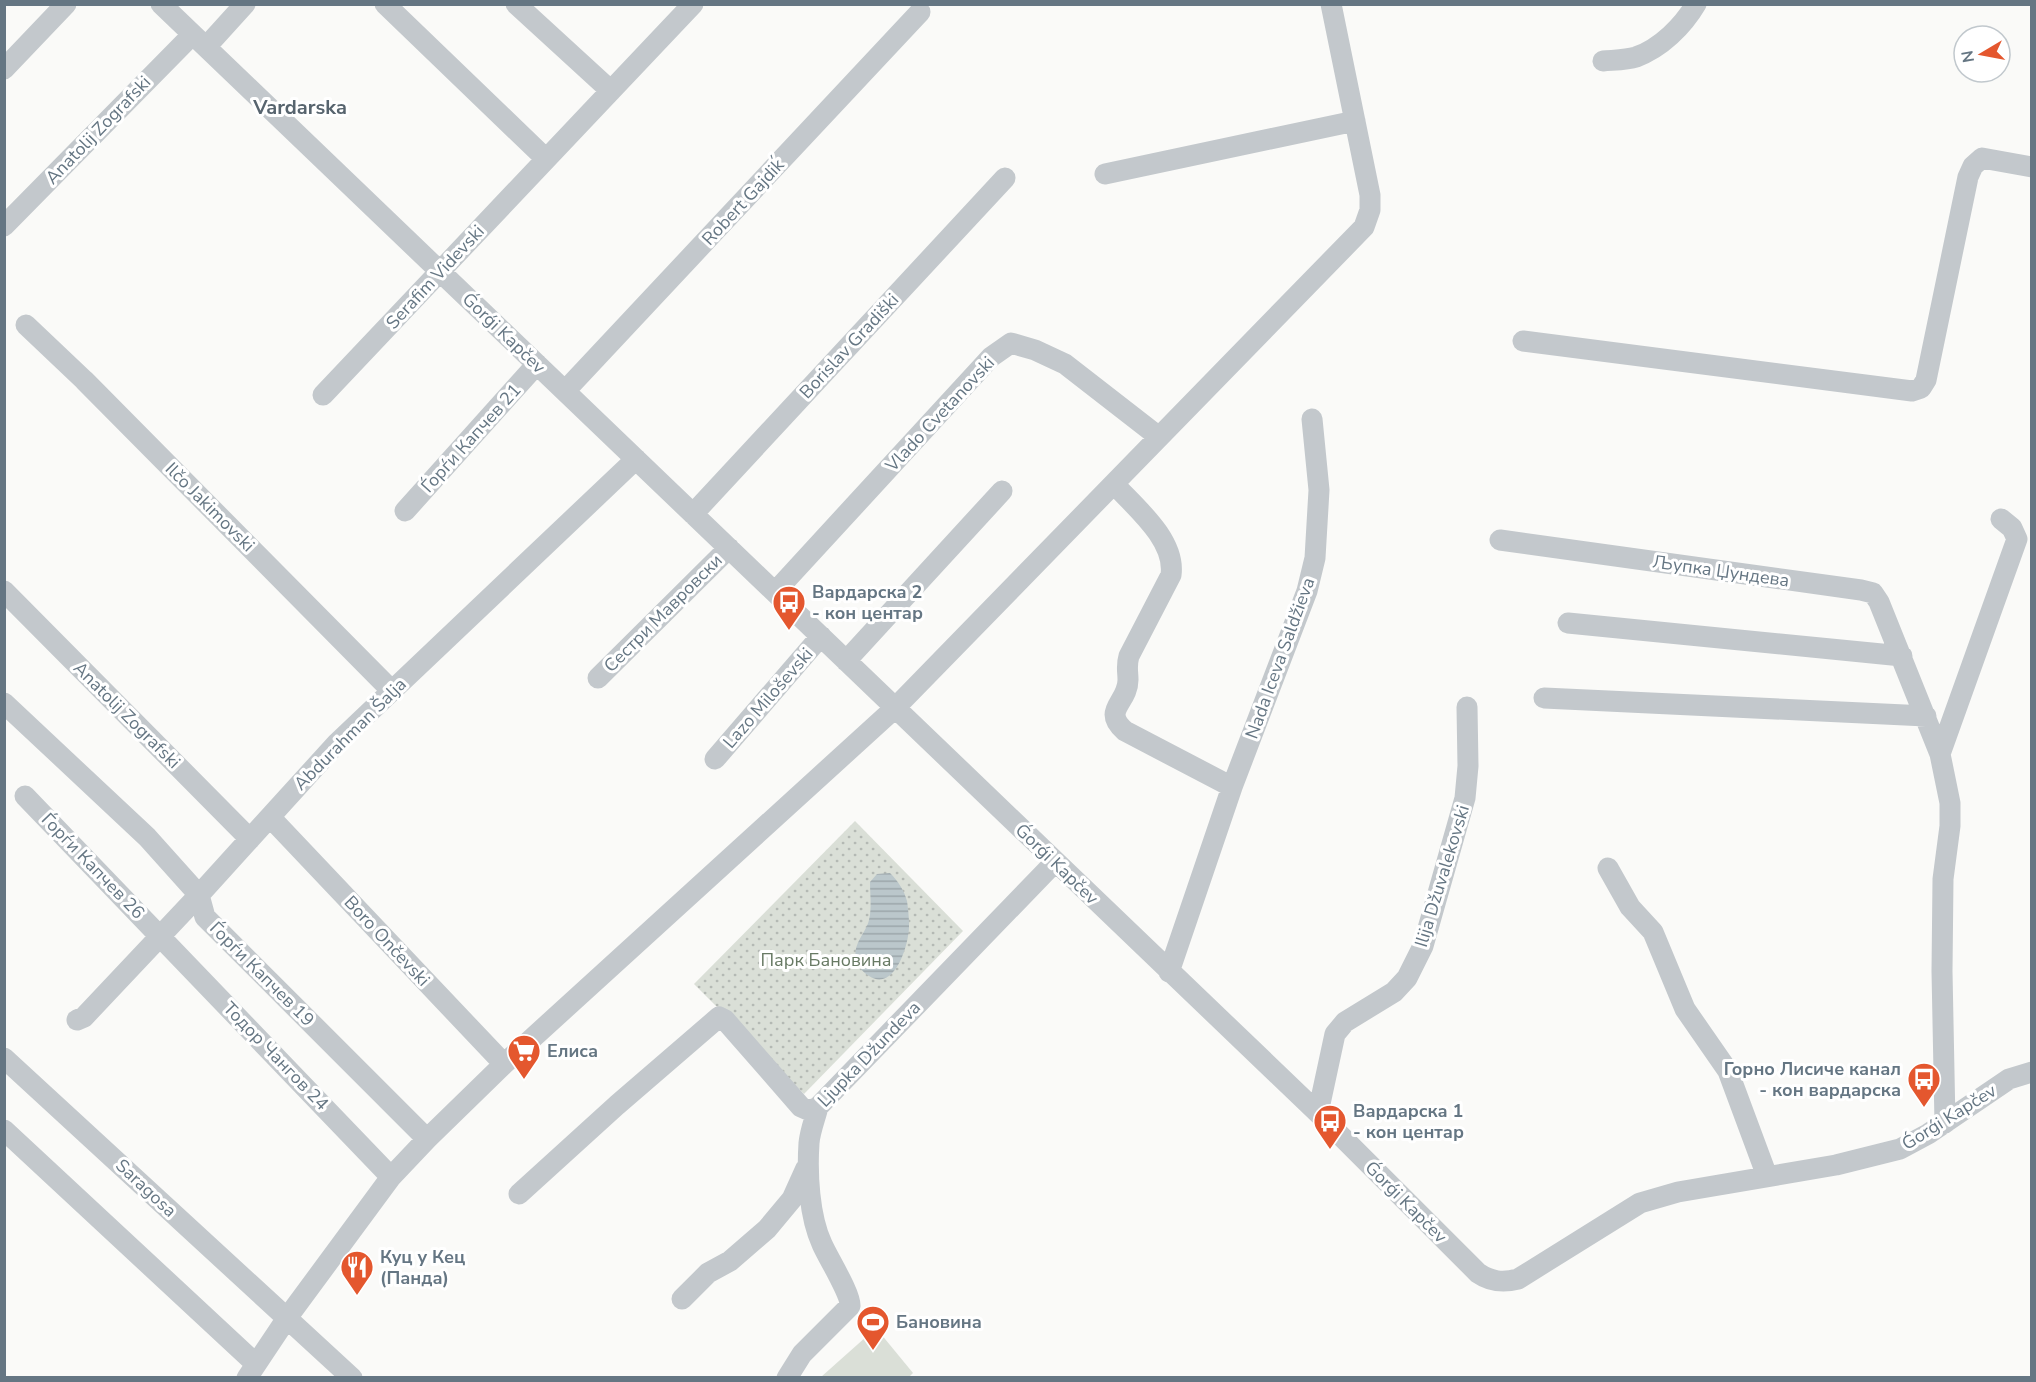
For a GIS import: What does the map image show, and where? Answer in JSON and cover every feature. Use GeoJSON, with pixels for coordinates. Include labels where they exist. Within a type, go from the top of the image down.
{"type":"FeatureCollection","features":[{"type":"Feature","properties":{"kind":"street"},"geometry":{"type":"LineString","coordinates":[[4,69],[66,4]]}},
{"type":"Feature","properties":{"kind":"street","name":"Ǵorǵi Kapčev"},"geometry":{"type":"LineString","coordinates":[[161,4],[1318,1113],[1478,1273],[1487,1279],[1507,1282],[1518,1279],[1640,1203],[1678,1192],[1836,1165],[1900,1149],[1945,1123],[2009,1079],[2031,1072]]}},
{"type":"Feature","properties":{"kind":"street","name":"Anatolij Zografski"},"geometry":{"type":"LineString","coordinates":[[4,226],[199,41],[245,4]]}},
{"type":"Feature","properties":{"kind":"street"},"geometry":{"type":"LineString","coordinates":[[385,4],[546,159]]}},
{"type":"Feature","properties":{"kind":"street"},"geometry":{"type":"LineString","coordinates":[[516,4],[611,91]]}},
{"type":"Feature","properties":{"kind":"street","name":"Serafim Videvski"},"geometry":{"type":"LineString","coordinates":[[323,395],[693,4]]}},
{"type":"Feature","properties":{"kind":"street"},"geometry":{"type":"LineString","coordinates":[[4,1130],[251,1371],[286,1318],[391,1177],[427,1139],[504,1064],[896,708],[1364,227],[1370,210],[1370,195],[1331,4]]}},
{"type":"Feature","properties":{"kind":"street"},"geometry":{"type":"LineString","coordinates":[[1604,61],[1636,57],[1667,39],[1685,23],[1696,4]]}},
{"type":"Feature","properties":{"kind":"street","name":"Robert Gajdiḱ"},"geometry":{"type":"LineString","coordinates":[[565,391],[920,12]]}},
{"type":"Feature","properties":{"kind":"street"},"geometry":{"type":"LineString","coordinates":[[1105,174],[1355,121]]}},
{"type":"Feature","properties":{"kind":"street"},"geometry":{"type":"LineString","coordinates":[[1523,341],[1912,391],[1921,388],[1926,380],[1972,166],[1982,158],[2031,167]]}},
{"type":"Feature","properties":{"kind":"street","name":"Borislav Gradiški"},"geometry":{"type":"LineString","coordinates":[[693,514],[1005,178]]}},
{"type":"Feature","properties":{"kind":"street","name":"Ilčo Jakimovski"},"geometry":{"type":"LineString","coordinates":[[26,325],[84,380],[391,690]]}},
{"type":"Feature","properties":{"kind":"street","name":"Vlado Cvetanovski"},"geometry":{"type":"LineString","coordinates":[[775,592],[991,357],[1011,343],[1035,350],[1065,364],[1159,437]]}},
{"type":"Feature","properties":{"kind":"street","name":"Ѓорѓи Капчев 21"},"geometry":{"type":"LineString","coordinates":[[405,511],[537,364]]}},
{"type":"Feature","properties":{"kind":"street","name":"Nada Iceva Saldžieva"},"geometry":{"type":"LineString","coordinates":[[1169,972],[1232,787],[1307,591],[1315,558],[1318,490],[1312,419]]}},
{"type":"Feature","properties":{"kind":"street","name":"Abdurahman Šalja"},"geometry":{"type":"LineString","coordinates":[[77,1020],[84,1017],[200,895],[337,743],[636,459]]}},
{"type":"Feature","properties":{"kind":"street"},"geometry":{"type":"LineString","coordinates":[[1114,484],[1158,532],[1166,545],[1172,567],[1171,575],[1129,656],[1126,667],[1128,679],[1126,689],[1114,712],[1116,723],[1125,731],[1232,787]]}},
{"type":"Feature","properties":{"kind":"street"},"geometry":{"type":"LineString","coordinates":[[846,661],[1002,491]]}},
{"type":"Feature","properties":{"kind":"street"},"geometry":{"type":"LineString","coordinates":[[1940,754],[2017,538],[2012,528],[2001,519]]}},
{"type":"Feature","properties":{"kind":"street","name":"Љупка Џундева"},"geometry":{"type":"LineString","coordinates":[[1500,540],[1873,593],[1902,656],[1940,754],[1950,803],[1950,826],[1943,879],[1945,1123]]}},
{"type":"Feature","properties":{"kind":"street","name":"Сестри Мавровски"},"geometry":{"type":"LineString","coordinates":[[598,678],[729,548]]}},
{"type":"Feature","properties":{"kind":"street","name":"Anatolij Zografski"},"geometry":{"type":"LineString","coordinates":[[4,591],[250,839]]}},
{"type":"Feature","properties":{"kind":"street"},"geometry":{"type":"LineString","coordinates":[[1568,623],[1902,656]]}},
{"type":"Feature","properties":{"kind":"street","name":"Lazo Miloševski"},"geometry":{"type":"LineString","coordinates":[[715,759],[821,636]]}},
{"type":"Feature","properties":{"kind":"street"},"geometry":{"type":"LineString","coordinates":[[1544,698],[1926,716]]}},
{"type":"Feature","properties":{"kind":"street","name":"Ѓорѓи Капчев 19"},"geometry":{"type":"LineString","coordinates":[[4,703],[147,837],[200,895],[205,916],[427,1139]]}},
{"type":"Feature","properties":{"kind":"street","name":"Ilija Džuvalekovski"},"geometry":{"type":"LineString","coordinates":[[1318,1113],[1335,1034],[1345,1022],[1394,992],[1407,978],[1423,946],[1465,798],[1468,766],[1467,707]]}},
{"type":"Feature","properties":{"kind":"street","name":"Ѓорѓи Капчев 26"},"geometry":{"type":"LineString","coordinates":[[25,796],[160,936]]}},
{"type":"Feature","properties":{"kind":"street","name":"Boro Ončevski"},"geometry":{"type":"LineString","coordinates":[[270,817],[504,1064]]}},
{"type":"Feature","properties":{"kind":"street","name":"Ljupka Džundeva"},"geometry":{"type":"LineString","coordinates":[[519,1194],[718,1017],[725,1020],[801,1107],[810,1111],[818,1107],[1055,862]]}},
{"type":"Feature","properties":{"kind":"street"},"geometry":{"type":"LineString","coordinates":[[1608,867],[1630,907],[1653,932],[1685,1009],[1728,1071],[1767,1176]]}},
{"type":"Feature","properties":{"kind":"street","name":"Тодор Чангов 24"},"geometry":{"type":"LineString","coordinates":[[160,936],[391,1177]]}},
{"type":"Feature","properties":{"kind":"street","name":"Saragosa"},"geometry":{"type":"LineString","coordinates":[[4,1058],[352,1377]]}},
{"type":"Feature","properties":{"kind":"street"},"geometry":{"type":"LineString","coordinates":[[788,1377],[802,1354],[850,1306],[847,1292],[820,1240],[811,1202],[809,1142],[818,1107]]}},
{"type":"Feature","properties":{"kind":"street"},"geometry":{"type":"LineString","coordinates":[[682,1299],[708,1273],[730,1261],[743,1250],[782,1212],[800,1185],[809,1156]]}},
{"type":"Feature","properties":{"kind":"green space","name":"Парк Бановина"},"geometry":{"type":"Polygon","coordinates":[[[855,821],[963,931],[804,1094],[694,984],[855,821]]]}},
{"type":"Feature","properties":{"kind":"green space","name":"Бановина"},"geometry":{"type":"Polygon","coordinates":[[[876,1328],[913,1373],[908,1378],[821,1377],[876,1328]]]}},
{"type":"Feature","properties":{"kind":"shaded area"},"geometry":{"type":"Polygon","coordinates":[[[890,873],[906,897],[909,932],[899,963],[886,978],[878,979],[869,976],[861,968],[857,961],[856,948],[869,920],[870,882],[877,874],[890,873]]]}},
{"type":"Feature","properties":{"kind":"place","name":"Вардарска 2 - кон центар"},"geometry":{"type":"Point","coordinates":[789,631]}},
{"type":"Feature","properties":{"kind":"place","name":"Елиса"},"geometry":{"type":"Point","coordinates":[524,1080]}},
{"type":"Feature","properties":{"kind":"place","name":"Горно Лисиче канал - кон вардарска"},"geometry":{"type":"Point","coordinates":[1924,1108]}},
{"type":"Feature","properties":{"kind":"place","name":"Вардарска 1 - кон центар"},"geometry":{"type":"Point","coordinates":[1330,1150]}},
{"type":"Feature","properties":{"kind":"place","name":"Куц у Кец (Панда)"},"geometry":{"type":"Point","coordinates":[357,1296]}},
{"type":"Feature","properties":{"kind":"place","name":"Бановина"},"geometry":{"type":"Point","coordinates":[873,1351]}},
{"type":"Feature","properties":{"kind":"district","name":"Vardarska"},"geometry":{"type":"Point","coordinates":[300,107]}}]}
